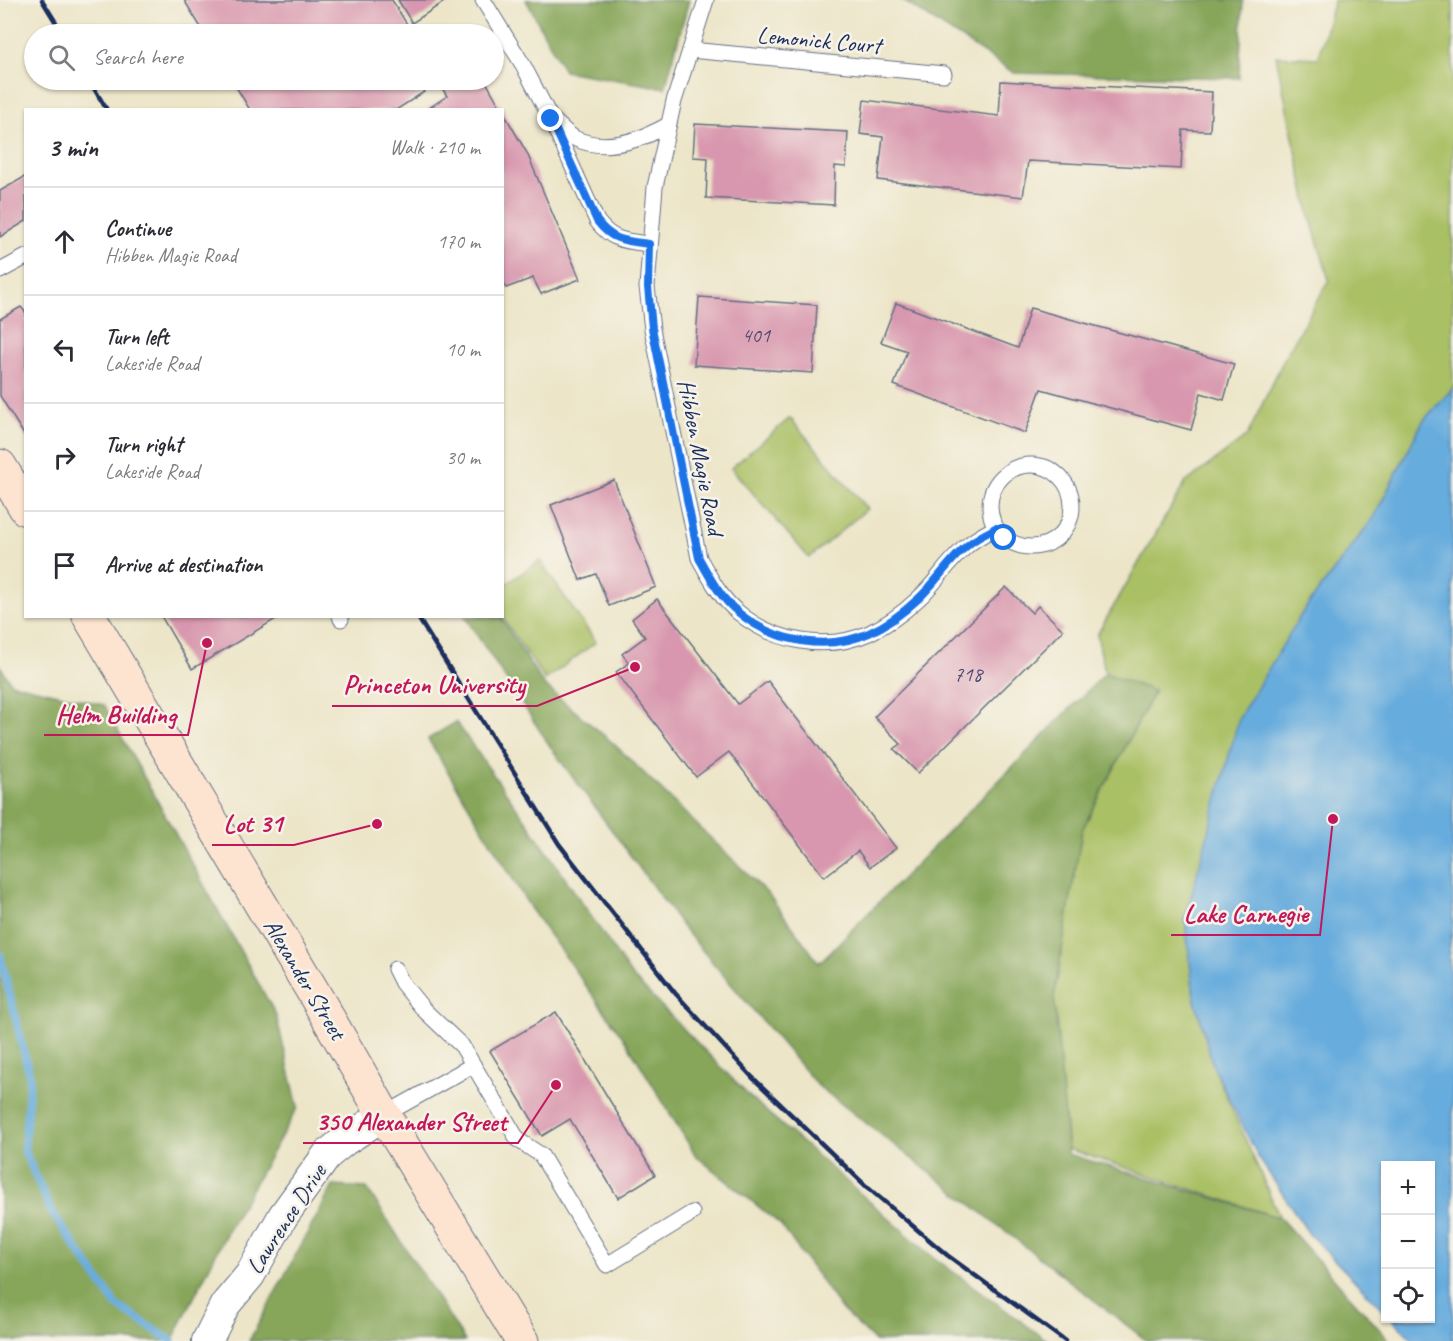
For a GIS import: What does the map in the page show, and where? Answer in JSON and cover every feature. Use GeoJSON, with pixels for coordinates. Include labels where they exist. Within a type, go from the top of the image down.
{"type":"FeatureCollection","features":[{"type":"Feature","properties":{"kind":"main road"},"geometry":{"type":"LineString","coordinates":[[0,466],[24,506]]}},
{"type":"Feature","properties":{"kind":"main road","name":"Alexander Street"},"geometry":{"type":"LineString","coordinates":[[90,618],[384,1115],[522,1341]]}},
{"type":"Feature","properties":{"kind":"street","name":"Lawrence Drive"},"geometry":{"type":"LineString","coordinates":[[207,1341],[225,1305],[250,1275],[283,1216],[328,1154],[384,1115]]}},
{"type":"Feature","properties":{"kind":"lane"},"geometry":{"type":"LineString","coordinates":[[483,0],[498,24]]}},
{"type":"Feature","properties":{"kind":"lane","name":"Hibben Magie Road"},"geometry":{"type":"LineString","coordinates":[[706,0],[668,125],[655,187],[649,244],[648,287],[652,328],[699,558],[716,589],[739,613],[766,631],[803,642],[839,641],[869,633],[896,618],[919,599],[968,545],[995,528]]}},
{"type":"Feature","properties":{"kind":"lane"},"geometry":{"type":"LineString","coordinates":[[504,34],[551,119],[597,221],[605,232],[623,241],[649,244]]}},
{"type":"Feature","properties":{"kind":"lane","name":"Lemonick Court"},"geometry":{"type":"LineString","coordinates":[[690,50],[944,74]]}},
{"type":"Feature","properties":{"kind":"lane"},"geometry":{"type":"LineString","coordinates":[[551,119],[576,138],[602,145],[635,140],[668,125]]}},
{"type":"Feature","properties":{"kind":"lane"},"geometry":{"type":"LineString","coordinates":[[0,271],[24,261]]}},
{"type":"Feature","properties":{"kind":"lane"},"geometry":{"type":"LineString","coordinates":[[1024,465],[1038,465],[1051,470],[1069,489],[1072,503],[1071,517],[1066,529],[1056,540],[1044,546],[1030,548],[1016,545],[1004,538],[995,528],[990,515],[993,489],[1000,477],[1011,470],[1024,465]]}},
{"type":"Feature","properties":{"kind":"lane"},"geometry":{"type":"LineString","coordinates":[[395,969],[402,983],[424,1010],[462,1046],[519,1140],[541,1155],[607,1265],[692,1213]]}},
{"type":"Feature","properties":{"kind":"lane"},"geometry":{"type":"LineString","coordinates":[[384,1115],[473,1065]]}},
{"type":"Feature","properties":{"kind":"green space"},"geometry":{"type":"Polygon","coordinates":[[[526,0],[689,0],[665,88],[564,71],[526,0]]]}},
{"type":"Feature","properties":{"kind":"green space"},"geometry":{"type":"Polygon","coordinates":[[[902,0],[1243,0],[1239,78],[1014,73],[902,0]]]}},
{"type":"Feature","properties":{"kind":"green space"},"geometry":{"type":"Polygon","coordinates":[[[1334,0],[1453,0],[1453,388],[1423,421],[1374,517],[1302,613],[1185,919],[1194,996],[1213,1066],[1280,1218],[1068,1149],[1054,997],[1082,830],[1154,692],[1105,673],[1097,635],[1185,483],[1247,436],[1286,355],[1329,280],[1309,213],[1276,56],[1318,58],[1334,0]]]}},
{"type":"Feature","properties":{"kind":"green space"},"geometry":{"type":"Polygon","coordinates":[[[790,418],[867,509],[809,558],[731,468],[790,418]]]}},
{"type":"Feature","properties":{"kind":"green space"},"geometry":{"type":"Polygon","coordinates":[[[540,561],[596,642],[545,680],[503,618],[504,585],[540,561]]]}},
{"type":"Feature","properties":{"kind":"green space"},"geometry":{"type":"Polygon","coordinates":[[[466,618],[501,618],[544,685],[613,743],[769,895],[819,963],[1105,673],[1154,691],[1082,830],[1054,997],[1068,1154],[1280,1218],[1390,1341],[1147,1341],[817,1085],[685,930],[552,749],[466,618]]]}},
{"type":"Feature","properties":{"kind":"green space"},"geometry":{"type":"Polygon","coordinates":[[[0,666],[11,683],[104,705],[276,1015],[298,1107],[228,1230],[172,1341],[0,1341],[0,666]]]}},
{"type":"Feature","properties":{"kind":"green space"},"geometry":{"type":"Polygon","coordinates":[[[456,722],[631,975],[751,1098],[933,1257],[1048,1341],[875,1341],[842,1310],[781,1225],[696,1156],[627,1043],[531,909],[428,739],[456,722]]]}},
{"type":"Feature","properties":{"kind":"green space"},"geometry":{"type":"Polygon","coordinates":[[[333,1186],[367,1188],[465,1341],[249,1341],[333,1186]]]}},
{"type":"Feature","properties":{"kind":"water"},"geometry":{"type":"Polygon","coordinates":[[[1453,388],[1453,926],[1449,953],[1453,1027],[1453,1341],[1414,1341],[1396,1323],[1435,1323],[1435,1161],[1381,1161],[1381,1308],[1309,1234],[1258,1157],[1213,1066],[1194,996],[1185,919],[1239,718],[1302,613],[1374,517],[1423,421],[1453,388]]]}},
{"type":"Feature","properties":{"kind":"building"},"geometry":{"type":"Polygon","coordinates":[[[184,0],[392,0],[407,24],[199,24],[184,0]]]}},
{"type":"Feature","properties":{"kind":"building"},"geometry":{"type":"Polygon","coordinates":[[[398,0],[447,0],[412,23],[398,0]]]}},
{"type":"Feature","properties":{"kind":"building"},"geometry":{"type":"Polygon","coordinates":[[[1001,81],[1212,92],[1210,131],[1183,130],[1181,169],[1028,161],[1023,197],[878,180],[883,137],[860,134],[864,100],[999,116],[1001,81]]]}},
{"type":"Feature","properties":{"kind":"building"},"geometry":{"type":"Polygon","coordinates":[[[238,90],[423,90],[424,92],[399,108],[249,108],[238,90]]]}},
{"type":"Feature","properties":{"kind":"building"},"geometry":{"type":"Polygon","coordinates":[[[443,90],[491,90],[501,108],[429,108],[447,96],[443,90]]]}},
{"type":"Feature","properties":{"kind":"building"},"geometry":{"type":"Polygon","coordinates":[[[504,113],[527,153],[580,279],[541,294],[533,278],[506,288],[504,284],[504,113]]]}},
{"type":"Feature","properties":{"kind":"building"},"geometry":{"type":"Polygon","coordinates":[[[695,124],[848,132],[846,167],[835,166],[834,205],[706,198],[708,158],[693,157],[695,124]]]}},
{"type":"Feature","properties":{"kind":"building"},"geometry":{"type":"Polygon","coordinates":[[[24,177],[24,222],[0,237],[0,191],[24,177]]]}},
{"type":"Feature","properties":{"kind":"building"},"geometry":{"type":"Polygon","coordinates":[[[699,297],[817,305],[813,373],[694,365],[699,297]]]}},
{"type":"Feature","properties":{"kind":"building"},"geometry":{"type":"Polygon","coordinates":[[[896,303],[1018,348],[1030,308],[1234,364],[1224,400],[1201,393],[1191,430],[1041,389],[1025,433],[894,385],[907,351],[881,342],[896,303]]]}},
{"type":"Feature","properties":{"kind":"building"},"geometry":{"type":"Polygon","coordinates":[[[21,307],[24,311],[24,435],[0,396],[0,319],[21,307]]]}},
{"type":"Feature","properties":{"kind":"building"},"geometry":{"type":"Polygon","coordinates":[[[614,480],[656,587],[609,606],[596,574],[580,580],[551,505],[614,480]]]}},
{"type":"Feature","properties":{"kind":"building"},"geometry":{"type":"Polygon","coordinates":[[[1006,587],[1032,613],[1038,606],[1063,630],[918,773],[894,749],[901,744],[874,717],[1006,587]]]}},
{"type":"Feature","properties":{"kind":"building"},"geometry":{"type":"Polygon","coordinates":[[[657,599],[738,704],[768,681],[896,848],[870,867],[858,851],[824,877],[729,752],[696,777],[616,672],[629,663],[622,654],[645,637],[632,619],[657,599]]]}},
{"type":"Feature","properties":{"kind":"building"},"geometry":{"type":"Polygon","coordinates":[[[162,618],[278,618],[192,669],[162,618]]]}},
{"type":"Feature","properties":{"kind":"building"},"geometry":{"type":"Polygon","coordinates":[[[556,1012],[655,1175],[618,1198],[570,1119],[542,1136],[490,1051],[556,1012]]]}},
{"type":"Feature","properties":{"kind":"waterway"},"geometry":{"type":"LineString","coordinates":[[0,955],[30,1077],[24,1150],[51,1211],[116,1305],[172,1341]]}},
{"type":"Feature","properties":{"kind":"railway"},"geometry":{"type":"LineString","coordinates":[[42,0],[57,24]]}},
{"type":"Feature","properties":{"kind":"railway"},"geometry":{"type":"LineString","coordinates":[[95,90],[106,108]]}},
{"type":"Feature","properties":{"kind":"railway"},"geometry":{"type":"LineString","coordinates":[[418,618],[559,844],[675,993],[752,1077],[867,1187],[947,1255],[1065,1341]]}},
{"type":"Feature","properties":{"kind":"place","name":"Helm Building"},"geometry":{"type":"Point","coordinates":[207,643]}},
{"type":"Feature","properties":{"kind":"place","name":"Princeton University"},"geometry":{"type":"Point","coordinates":[635,667]}},
{"type":"Feature","properties":{"kind":"place","name":"Lake Carnegie"},"geometry":{"type":"Point","coordinates":[1333,819]}},
{"type":"Feature","properties":{"kind":"place","name":"Lot 31"},"geometry":{"type":"Point","coordinates":[377,824]}},
{"type":"Feature","properties":{"kind":"place","name":"350 Alexander Street"},"geometry":{"type":"Point","coordinates":[556,1085]}},
{"type":"Feature","properties":{"kind":"route"},"geometry":{"type":"LineString","coordinates":[[551,119],[597,221],[605,232],[623,241],[649,244],[648,287],[652,328],[699,558],[716,589],[739,613],[766,631],[803,642],[839,641],[869,633],[896,618],[919,599],[968,545],[995,528],[1004,538]]}}]}
